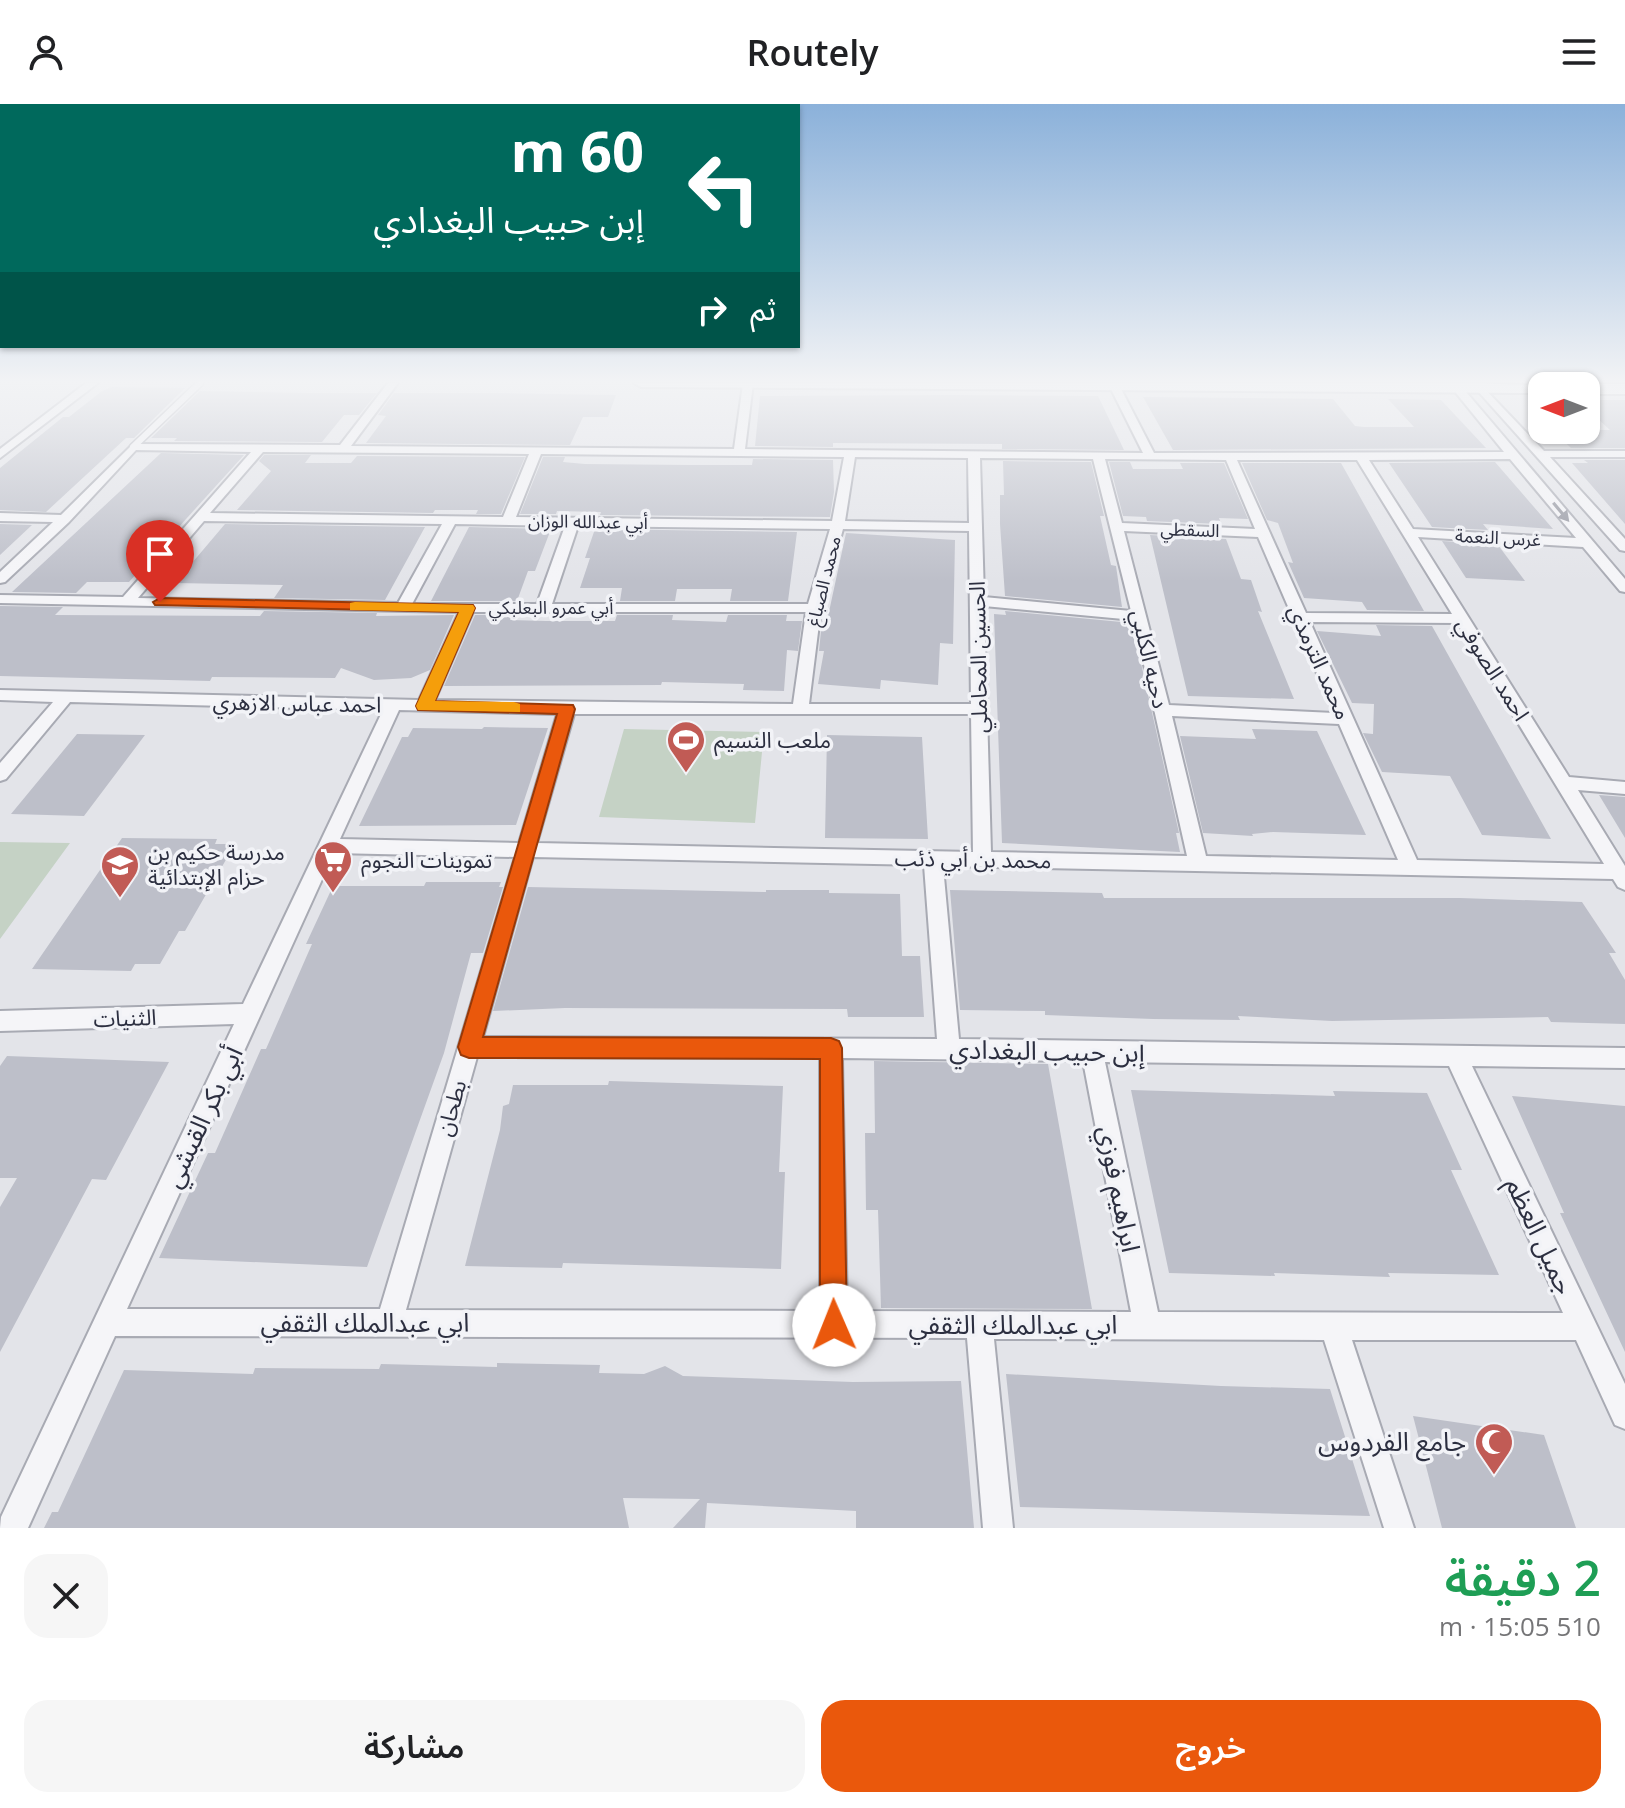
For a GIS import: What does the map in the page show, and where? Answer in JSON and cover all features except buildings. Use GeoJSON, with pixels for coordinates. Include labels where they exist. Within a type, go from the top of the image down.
{"type":"FeatureCollection","features":[{"type":"Feature","properties":{"kind":"street"},"geometry":{"type":"LineString","coordinates":[[0,579],[64,519],[131,449]]}},
{"type":"Feature","properties":{"kind":"street"},"geometry":{"type":"LineString","coordinates":[[127,602],[259,449]]}},
{"type":"Feature","properties":{"kind":"street"},"geometry":{"type":"LineString","coordinates":[[387,449],[1230,457],[1514,455]]}},
{"type":"Feature","properties":{"kind":"street"},"geometry":{"type":"LineString","coordinates":[[1147,449],[1150,456]]}},
{"type":"Feature","properties":{"kind":"street"},"geometry":{"type":"LineString","coordinates":[[1510,449],[1625,588]]}},
{"type":"Feature","properties":{"kind":"street"},"geometry":{"type":"LineString","coordinates":[[1538,449],[1625,547]]}},
{"type":"Feature","properties":{"kind":"street"},"geometry":{"type":"LineString","coordinates":[[508,521],[536,451]]}},
{"type":"Feature","properties":{"kind":"street","name":"محمد الصباغ"},"geometry":{"type":"LineString","coordinates":[[800,709],[814,608],[838,525],[850,453]]}},
{"type":"Feature","properties":{"kind":"street","name":"الحسين المحاملي"},"geometry":{"type":"LineString","coordinates":[[974,454],[982,859]]}},
{"type":"Feature","properties":{"kind":"street"},"geometry":{"type":"LineString","coordinates":[[1542,454],[1625,454]]}},
{"type":"Feature","properties":{"kind":"street","name":"دحيه الكلبي"},"geometry":{"type":"LineString","coordinates":[[1098,456],[1140,616],[1198,863]]}},
{"type":"Feature","properties":{"kind":"street","name":"احمد الصوفي"},"geometry":{"type":"LineString","coordinates":[[1361,456],[1622,877]]}},
{"type":"Feature","properties":{"kind":"street","name":"محمد الترمذي"},"geometry":{"type":"LineString","coordinates":[[1230,457],[1410,867]]}},
{"type":"Feature","properties":{"kind":"street"},"geometry":{"type":"LineString","coordinates":[[0,517],[64,519]]}},
{"type":"Feature","properties":{"kind":"street","name":"أبي عبدالله الوزان"},"geometry":{"type":"LineString","coordinates":[[201,517],[975,527]]}},
{"type":"Feature","properties":{"kind":"street"},"geometry":{"type":"LineString","coordinates":[[403,608],[451,520]]}},
{"type":"Feature","properties":{"kind":"street"},"geometry":{"type":"LineString","coordinates":[[543,608],[573,521]]}},
{"type":"Feature","properties":{"kind":"street","name":"السقطي"},"geometry":{"type":"LineString","coordinates":[[1117,527],[1263,533]]}},
{"type":"Feature","properties":{"kind":"street","name":"غرس النعمة"},"geometry":{"type":"LineString","coordinates":[[1408,533],[1587,543]]}},
{"type":"Feature","properties":{"kind":"street","name":"أبي عمرو البعلبكي"},"geometry":{"type":"LineString","coordinates":[[0,599],[403,608],[814,608]]}},
{"type":"Feature","properties":{"kind":"street"},"geometry":{"type":"LineString","coordinates":[[977,601],[1140,616]]}},
{"type":"Feature","properties":{"kind":"street"},"geometry":{"type":"LineString","coordinates":[[424,706],[468,608]]}},
{"type":"Feature","properties":{"kind":"street"},"geometry":{"type":"LineString","coordinates":[[1300,617],[1461,619]]}},
{"type":"Feature","properties":{"kind":"street","name":"احمد عباس الازهري"},"geometry":{"type":"LineString","coordinates":[[0,695],[567,709],[979,709]]}},
{"type":"Feature","properties":{"kind":"street"},"geometry":{"type":"LineString","coordinates":[[0,775],[65,698]]}},
{"type":"Feature","properties":{"kind":"street","name":"أبي بكر القبشي"},"geometry":{"type":"LineString","coordinates":[[12,1528],[393,705]]}},
{"type":"Feature","properties":{"kind":"street","name":"بطحان"},"geometry":{"type":"LineString","coordinates":[[389,1323],[567,709]]}},
{"type":"Feature","properties":{"kind":"street"},"geometry":{"type":"LineString","coordinates":[[1162,710],[1345,719]]}},
{"type":"Feature","properties":{"kind":"street"},"geometry":{"type":"LineString","coordinates":[[1564,783],[1625,788]]}},
{"type":"Feature","properties":{"kind":"street","name":"محمد بن أبي ذئب"},"geometry":{"type":"LineString","coordinates":[[328,846],[1410,867],[1622,877]]}},
{"type":"Feature","properties":{"kind":"street"},"geometry":{"type":"LineString","coordinates":[[933,858],[949,1050]]}},
{"type":"Feature","properties":{"kind":"street","name":"الثنيات"},"geometry":{"type":"LineString","coordinates":[[0,1021],[250,1014]]}},
{"type":"Feature","properties":{"kind":"street","name":"إبن حبيب البغدادي"},"geometry":{"type":"LineString","coordinates":[[469,1047],[831,1048],[1625,1058]]}},
{"type":"Feature","properties":{"kind":"street"},"geometry":{"type":"LineString","coordinates":[[831,1048],[834,1325]]}},
{"type":"Feature","properties":{"kind":"street","name":"ابراهيم فوزي"},"geometry":{"type":"LineString","coordinates":[[1092,1052],[1147,1326]]}},
{"type":"Feature","properties":{"kind":"street","name":"جميل العظم"},"geometry":{"type":"LineString","coordinates":[[1456,1056],[1625,1415]]}},
{"type":"Feature","properties":{"kind":"street","name":"ابي عبدالملك الثقفي"},"geometry":{"type":"LineString","coordinates":[[108,1322],[1583,1327]]}},
{"type":"Feature","properties":{"kind":"street"},"geometry":{"type":"LineString","coordinates":[[979,1325],[998,1528]]}},
{"type":"Feature","properties":{"kind":"street"},"geometry":{"type":"LineString","coordinates":[[1334,1327],[1399,1528]]}},
{"type":"Feature","properties":{"kind":"green space","name":"ملعب النسيم"},"geometry":{"type":"Polygon","coordinates":[[[624,729],[764,732],[755,823],[599,817],[624,729]]]}},
{"type":"Feature","properties":{"kind":"green space"},"geometry":{"type":"Polygon","coordinates":[[[0,842],[70,843],[0,939],[0,842]]]}},
{"type":"Feature","properties":{"kind":"slow traffic"},"geometry":{"type":"LineString","coordinates":[[355,607],[468,608],[424,706],[514,708]]}},
{"type":"Feature","properties":{"kind":"place","name":"ملعب النسيم"},"geometry":{"type":"Point","coordinates":[686,774]}},
{"type":"Feature","properties":{"kind":"place","name":"تموينات النجوم"},"geometry":{"type":"Point","coordinates":[333,894]}},
{"type":"Feature","properties":{"kind":"place","name":"مدرسة حكيم بن حزام الإبتدائية"},"geometry":{"type":"Point","coordinates":[120,899]}},
{"type":"Feature","properties":{"kind":"place","name":"جامع الفردوس"},"geometry":{"type":"Point","coordinates":[1494,1476]}},
{"type":"Feature","properties":{"kind":"route"},"geometry":{"type":"LineString","coordinates":[[160,602],[468,608],[424,706],[567,709],[469,1047],[831,1048],[834,1325]]}}]}
